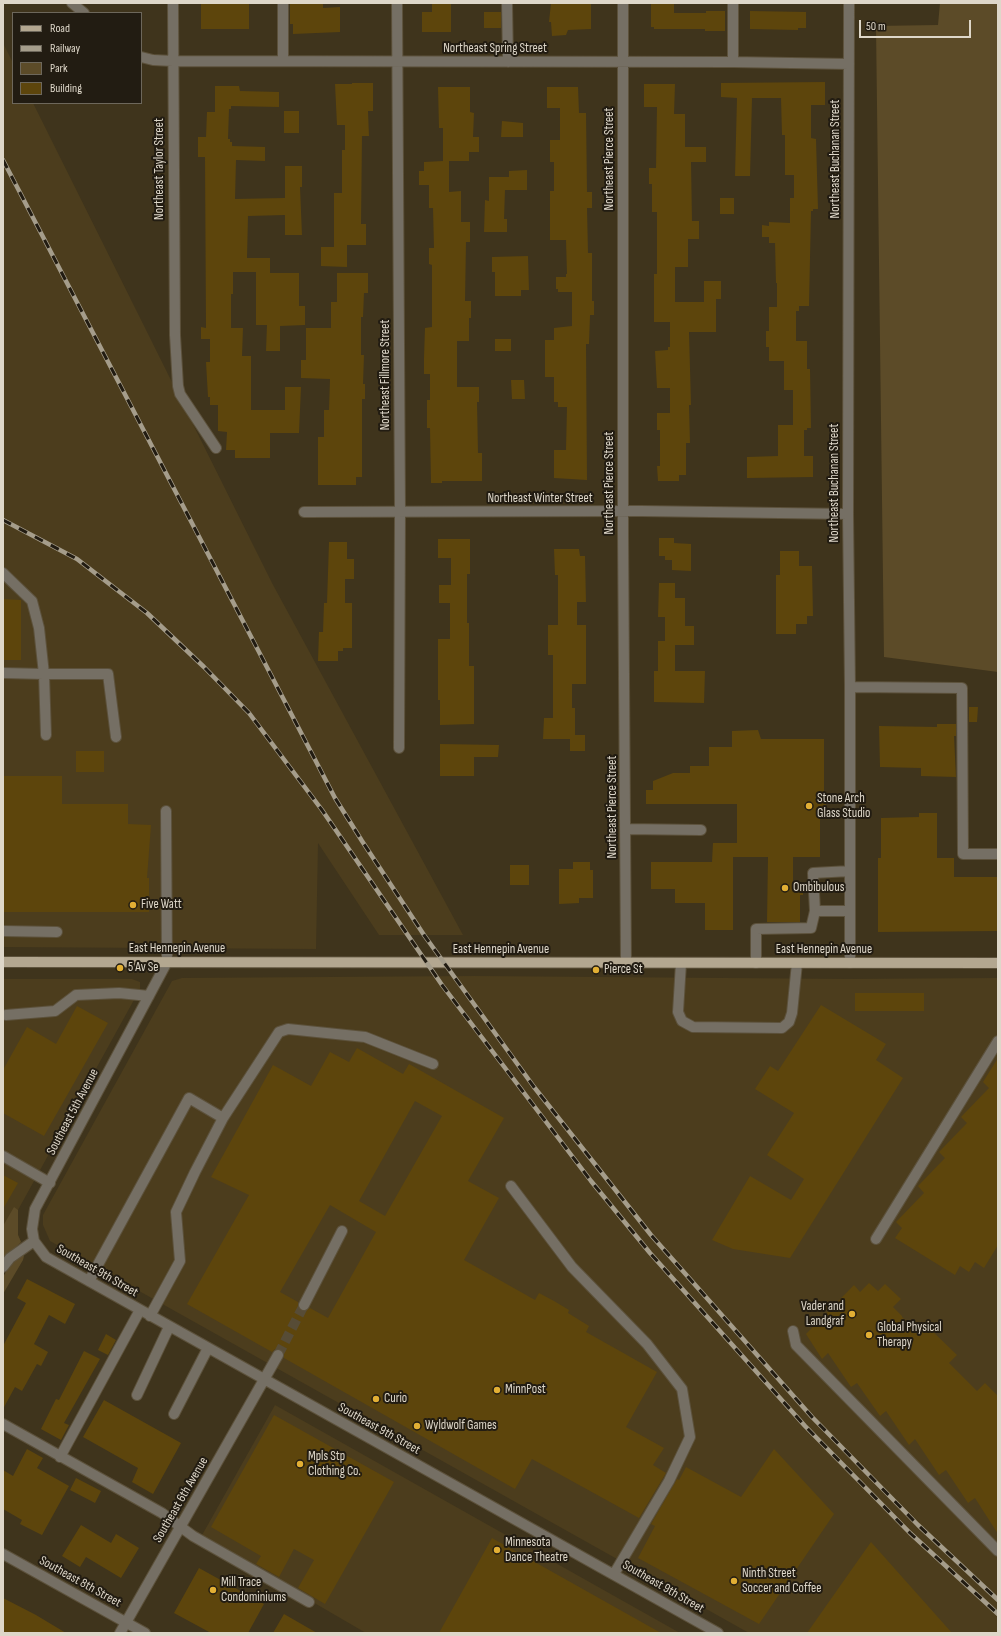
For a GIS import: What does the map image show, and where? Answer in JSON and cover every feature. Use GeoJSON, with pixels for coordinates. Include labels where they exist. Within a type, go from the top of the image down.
{"type":"FeatureCollection","features":[{"type":"Feature","properties":{"kind":"main road","name":"East Hennepin Avenue"},"geometry":{"type":"LineString","coordinates":[[3,962],[998,962]]}},
{"type":"Feature","properties":{"kind":"street"},"geometry":{"type":"LineString","coordinates":[[72,3],[83,12]]}},
{"type":"Feature","properties":{"kind":"street","name":"Northeast Taylor Street"},"geometry":{"type":"LineString","coordinates":[[173,3],[175,335],[178,386],[180,394],[216,448]]}},
{"type":"Feature","properties":{"kind":"street"},"geometry":{"type":"LineString","coordinates":[[283,3],[283,61]]}},
{"type":"Feature","properties":{"kind":"street","name":"Northeast Fillmore Street"},"geometry":{"type":"LineString","coordinates":[[397,3],[400,748]]}},
{"type":"Feature","properties":{"kind":"street"},"geometry":{"type":"LineString","coordinates":[[508,3],[508,62]]}},
{"type":"Feature","properties":{"kind":"street","name":"Northeast Pierce Street"},"geometry":{"type":"LineString","coordinates":[[623,3],[623,512],[626,963]]}},
{"type":"Feature","properties":{"kind":"street"},"geometry":{"type":"LineString","coordinates":[[733,3],[733,62]]}},
{"type":"Feature","properties":{"kind":"street","name":"Northeast Buchanan Street"},"geometry":{"type":"LineString","coordinates":[[849,3],[848,514],[850,687],[850,963]]}},
{"type":"Feature","properties":{"kind":"street","name":"Northeast Spring Street"},"geometry":{"type":"LineString","coordinates":[[142,57],[153,60],[173,61],[733,62],[849,64]]}},
{"type":"Feature","properties":{"kind":"street","name":"Northeast Winter Street"},"geometry":{"type":"LineString","coordinates":[[304,512],[848,514]]}},
{"type":"Feature","properties":{"kind":"street"},"geometry":{"type":"LineString","coordinates":[[3,573],[32,601],[39,628],[44,674],[46,735]]}},
{"type":"Feature","properties":{"kind":"street"},"geometry":{"type":"LineString","coordinates":[[3,673],[108,674],[116,738]]}},
{"type":"Feature","properties":{"kind":"street"},"geometry":{"type":"LineString","coordinates":[[850,687],[962,688],[963,854],[998,854]]}},
{"type":"Feature","properties":{"kind":"street"},"geometry":{"type":"LineString","coordinates":[[166,811],[167,962]]}},
{"type":"Feature","properties":{"kind":"street"},"geometry":{"type":"LineString","coordinates":[[626,828],[701,830]]}},
{"type":"Feature","properties":{"kind":"street"},"geometry":{"type":"LineString","coordinates":[[756,963],[756,929],[811,928],[815,911],[813,873],[850,871]]}},
{"type":"Feature","properties":{"kind":"street"},"geometry":{"type":"LineString","coordinates":[[815,911],[850,911]]}},
{"type":"Feature","properties":{"kind":"street"},"geometry":{"type":"LineString","coordinates":[[3,931],[57,932]]}},
{"type":"Feature","properties":{"kind":"street","name":"Southeast 5th Avenue"},"geometry":{"type":"LineString","coordinates":[[34,1241],[32,1229],[35,1209],[167,962]]}},
{"type":"Feature","properties":{"kind":"street"},"geometry":{"type":"LineString","coordinates":[[681,963],[678,1012],[682,1021],[692,1027],[767,1028],[782,1028],[789,1022],[792,1013],[797,963]]}},
{"type":"Feature","properties":{"kind":"street"},"geometry":{"type":"LineString","coordinates":[[4,1017],[55,1011],[76,995],[119,994],[149,996]]}},
{"type":"Feature","properties":{"kind":"street"},"geometry":{"type":"LineString","coordinates":[[150,1316],[180,1261],[176,1212],[223,1118],[278,1032],[288,1029],[365,1037],[433,1064]]}},
{"type":"Feature","properties":{"kind":"street"},"geometry":{"type":"LineString","coordinates":[[876,1239],[998,1041]]}},
{"type":"Feature","properties":{"kind":"street"},"geometry":{"type":"LineString","coordinates":[[89,1281],[190,1098],[223,1118]]}},
{"type":"Feature","properties":{"kind":"street"},"geometry":{"type":"LineString","coordinates":[[3,1156],[50,1183]]}},
{"type":"Feature","properties":{"kind":"street"},"geometry":{"type":"LineString","coordinates":[[511,1186],[572,1267],[647,1344],[682,1389],[690,1437],[669,1481],[614,1574]]}},
{"type":"Feature","properties":{"kind":"street"},"geometry":{"type":"LineString","coordinates":[[304,1305],[342,1231]]}},
{"type":"Feature","properties":{"kind":"street"},"geometry":{"type":"LineString","coordinates":[[3,1267],[10,1258],[34,1241]]}},
{"type":"Feature","properties":{"kind":"street","name":"Southeast 9th Street"},"geometry":{"type":"LineString","coordinates":[[34,1241],[46,1257],[718,1633]]}},
{"type":"Feature","properties":{"kind":"street"},"geometry":{"type":"LineString","coordinates":[[60,1457],[140,1310]]}},
{"type":"Feature","properties":{"kind":"street"},"geometry":{"type":"LineString","coordinates":[[137,1394],[169,1327]]}},
{"type":"Feature","properties":{"kind":"street"},"geometry":{"type":"LineString","coordinates":[[794,1331],[796,1345],[998,1551]]}},
{"type":"Feature","properties":{"kind":"street"},"geometry":{"type":"LineString","coordinates":[[174,1414],[208,1348]]}},
{"type":"Feature","properties":{"kind":"street","name":"Southeast 6th Avenue"},"geometry":{"type":"LineString","coordinates":[[120,1633],[278,1355]]}},
{"type":"Feature","properties":{"kind":"street"},"geometry":{"type":"LineString","coordinates":[[3,1424],[162,1513],[193,1536],[309,1602]]}},
{"type":"Feature","properties":{"kind":"street","name":"Southeast 8th Street"},"geometry":{"type":"LineString","coordinates":[[3,1554],[145,1633]]}},
{"type":"Feature","properties":{"kind":"shaded area"},"geometry":{"type":"Polygon","coordinates":[[[3,43],[12,61],[12,104],[33,104],[272,583],[463,935],[379,935],[318,843],[316,949],[3,947],[3,43]]]}},
{"type":"Feature","properties":{"kind":"shaded area"},"geometry":{"type":"Polygon","coordinates":[[[475,976],[848,979],[998,978],[998,1633],[749,1633],[50,1241],[43,1225],[43,1215],[172,981],[182,978],[475,976]]]}},
{"type":"Feature","properties":{"kind":"shaded area"},"geometry":{"type":"Polygon","coordinates":[[[3,979],[132,979],[140,982],[140,989],[18,1210],[18,1235],[21,1242],[3,1260],[3,979]]]}},
{"type":"Feature","properties":{"kind":"shaded area"},"geometry":{"type":"Polygon","coordinates":[[[275,1405],[680,1633],[366,1633],[201,1537],[275,1405]]]}},
{"type":"Feature","properties":{"kind":"green space"},"geometry":{"type":"Polygon","coordinates":[[[940,3],[998,3],[998,672],[884,657],[876,26],[938,25],[940,3]]]}},
{"type":"Feature","properties":{"kind":"green space"},"geometry":{"type":"Polygon","coordinates":[[[14,1207],[18,1210],[18,1235],[21,1242],[3,1260],[3,1226],[14,1207]]]}},
{"type":"Feature","properties":{"kind":"green space"},"geometry":{"type":"Polygon","coordinates":[[[21,1254],[24,1256],[23,1260],[3,1294],[3,1277],[13,1260],[21,1254]]]}},
{"type":"Feature","properties":{"kind":"building"},"geometry":{"type":"Polygon","coordinates":[[[201,3],[249,3],[249,29],[201,29],[201,3]]]}},
{"type":"Feature","properties":{"kind":"building"},"geometry":{"type":"Polygon","coordinates":[[[290,3],[323,4],[323,8],[340,7],[340,32],[293,34],[293,24],[290,24],[290,3]]]}},
{"type":"Feature","properties":{"kind":"building"},"geometry":{"type":"Polygon","coordinates":[[[432,3],[451,3],[451,32],[422,32],[422,12],[432,12],[432,3]]]}},
{"type":"Feature","properties":{"kind":"building"},"geometry":{"type":"Polygon","coordinates":[[[551,3],[591,3],[591,29],[568,30],[566,35],[552,36],[551,22],[549,22],[551,3]]]}},
{"type":"Feature","properties":{"kind":"building"},"geometry":{"type":"Polygon","coordinates":[[[651,3],[674,3],[674,13],[706,13],[706,11],[725,11],[725,31],[705,31],[705,29],[654,29],[654,27],[651,27],[651,3]]]}},
{"type":"Feature","properties":{"kind":"building"},"geometry":{"type":"Polygon","coordinates":[[[750,11],[806,12],[806,28],[798,28],[798,30],[750,29],[750,11]]]}},
{"type":"Feature","properties":{"kind":"building"},"geometry":{"type":"Polygon","coordinates":[[[484,12],[501,12],[501,28],[484,28],[484,12]]]}},
{"type":"Feature","properties":{"kind":"building"},"geometry":{"type":"Polygon","coordinates":[[[825,82],[825,105],[811,105],[811,138],[816,139],[818,209],[813,209],[813,211],[811,211],[809,306],[799,306],[799,311],[796,311],[796,341],[807,341],[807,369],[810,369],[811,428],[804,430],[804,456],[813,456],[813,477],[747,478],[747,457],[778,456],[778,425],[793,425],[793,390],[784,390],[784,361],[769,361],[769,347],[766,347],[766,331],[769,331],[769,307],[777,307],[777,283],[775,243],[769,243],[769,237],[762,237],[762,225],[769,226],[769,222],[790,223],[790,198],[794,198],[794,175],[785,175],[785,135],[782,135],[781,98],[752,98],[750,176],[735,176],[737,98],[721,97],[721,83],[825,82]]]}},
{"type":"Feature","properties":{"kind":"building"},"geometry":{"type":"Polygon","coordinates":[[[373,83],[373,111],[368,111],[369,136],[362,136],[361,224],[366,224],[366,245],[347,245],[347,267],[321,266],[321,247],[334,247],[334,193],[342,193],[342,150],[345,150],[345,125],[337,125],[335,84],[373,83]]]}},
{"type":"Feature","properties":{"kind":"building"},"geometry":{"type":"Polygon","coordinates":[[[644,84],[675,84],[674,114],[685,114],[685,147],[706,147],[706,162],[691,162],[692,221],[699,221],[699,239],[688,239],[688,267],[675,267],[675,302],[704,302],[704,281],[721,281],[721,299],[716,299],[716,332],[689,332],[691,405],[689,405],[690,443],[686,443],[686,475],[679,475],[679,481],[658,481],[657,466],[660,466],[660,430],[657,430],[657,413],[670,413],[670,388],[657,388],[655,351],[668,350],[668,347],[670,347],[670,322],[654,322],[654,274],[657,274],[657,212],[652,212],[652,184],[649,184],[649,168],[656,168],[657,107],[644,107],[644,84]]]}},
{"type":"Feature","properties":{"kind":"building"},"geometry":{"type":"Polygon","coordinates":[[[215,86],[239,86],[240,91],[279,92],[279,107],[231,106],[231,109],[229,109],[228,139],[232,142],[232,146],[265,147],[265,161],[236,160],[235,199],[285,198],[285,166],[302,166],[302,187],[300,187],[302,235],[285,235],[285,215],[248,216],[247,258],[270,258],[270,273],[299,273],[299,306],[305,306],[305,325],[280,326],[280,351],[266,351],[267,325],[256,325],[256,272],[233,272],[233,294],[231,294],[231,328],[243,328],[242,356],[251,356],[251,410],[285,410],[285,387],[301,387],[299,433],[270,433],[270,458],[235,458],[235,450],[226,450],[227,432],[218,431],[218,405],[210,405],[210,397],[208,397],[206,362],[210,362],[210,339],[201,339],[201,327],[206,328],[205,157],[198,157],[198,137],[206,137],[207,112],[215,112],[215,86]]]}},
{"type":"Feature","properties":{"kind":"building"},"geometry":{"type":"Polygon","coordinates":[[[438,87],[470,87],[470,112],[474,113],[473,137],[479,137],[479,152],[469,152],[469,161],[449,161],[449,192],[461,191],[461,222],[470,222],[470,242],[466,242],[465,301],[471,301],[471,318],[469,318],[469,341],[457,341],[457,387],[479,387],[479,402],[477,402],[478,453],[482,453],[482,481],[442,481],[442,483],[431,483],[430,428],[427,428],[427,400],[430,400],[430,374],[424,374],[424,358],[425,328],[432,327],[432,265],[429,264],[429,248],[434,248],[433,208],[429,208],[429,185],[419,185],[419,171],[424,171],[424,162],[443,161],[443,128],[439,128],[438,87]]]}},
{"type":"Feature","properties":{"kind":"building"},"geometry":{"type":"Polygon","coordinates":[[[547,87],[578,87],[579,113],[586,113],[587,192],[592,192],[592,208],[587,208],[588,253],[592,253],[592,301],[594,301],[594,315],[590,315],[589,344],[586,344],[587,480],[554,478],[554,450],[566,450],[567,407],[558,407],[558,402],[554,402],[554,377],[545,377],[545,340],[554,340],[554,328],[572,326],[572,292],[558,292],[558,289],[556,289],[556,277],[566,277],[567,274],[566,240],[550,240],[550,191],[554,191],[554,162],[550,162],[550,140],[560,140],[560,108],[547,108],[547,87]]]}},
{"type":"Feature","properties":{"kind":"building"},"geometry":{"type":"Polygon","coordinates":[[[284,111],[299,111],[299,133],[284,133],[284,111]]]}},
{"type":"Feature","properties":{"kind":"building"},"geometry":{"type":"Polygon","coordinates":[[[502,121],[523,123],[523,137],[501,137],[502,121]]]}},
{"type":"Feature","properties":{"kind":"building"},"geometry":{"type":"Polygon","coordinates":[[[527,170],[527,190],[505,190],[504,219],[507,219],[507,232],[484,232],[485,200],[489,201],[489,177],[509,177],[509,171],[527,170]]]}},
{"type":"Feature","properties":{"kind":"building"},"geometry":{"type":"Polygon","coordinates":[[[720,198],[734,198],[734,214],[720,214],[720,198]]]}},
{"type":"Feature","properties":{"kind":"building"},"geometry":{"type":"Polygon","coordinates":[[[528,256],[529,290],[521,290],[521,296],[495,296],[495,272],[492,272],[492,257],[528,256]]]}},
{"type":"Feature","properties":{"kind":"building"},"geometry":{"type":"Polygon","coordinates":[[[337,273],[368,273],[368,293],[364,293],[363,317],[361,317],[361,355],[364,355],[363,384],[365,384],[365,399],[362,399],[362,477],[356,477],[356,485],[318,485],[318,437],[324,437],[324,410],[329,410],[330,379],[301,378],[301,360],[306,360],[306,328],[331,328],[331,302],[337,302],[337,273]]]}},
{"type":"Feature","properties":{"kind":"building"},"geometry":{"type":"Polygon","coordinates":[[[495,339],[511,339],[511,351],[495,351],[495,339]]]}},
{"type":"Feature","properties":{"kind":"building"},"geometry":{"type":"Polygon","coordinates":[[[511,380],[524,380],[525,399],[512,399],[511,380]]]}},
{"type":"Feature","properties":{"kind":"building"},"geometry":{"type":"Polygon","coordinates":[[[659,538],[674,538],[674,543],[691,544],[691,571],[672,570],[672,560],[665,560],[665,556],[659,556],[659,538]]]}},
{"type":"Feature","properties":{"kind":"building"},"geometry":{"type":"Polygon","coordinates":[[[438,539],[470,539],[470,574],[467,574],[467,623],[469,623],[469,666],[474,666],[474,724],[440,725],[440,700],[438,700],[438,639],[450,639],[450,603],[439,603],[439,585],[451,585],[451,558],[438,558],[438,539]]]}},
{"type":"Feature","properties":{"kind":"building"},"geometry":{"type":"Polygon","coordinates":[[[329,542],[347,542],[347,559],[354,559],[354,579],[345,579],[345,603],[352,603],[352,648],[343,648],[343,651],[338,651],[338,661],[318,661],[319,632],[323,632],[324,603],[327,603],[329,542]]]}},
{"type":"Feature","properties":{"kind":"building"},"geometry":{"type":"Polygon","coordinates":[[[554,549],[579,549],[580,556],[585,556],[586,602],[577,602],[577,625],[586,625],[586,684],[572,684],[572,708],[575,708],[575,735],[585,735],[585,751],[570,751],[570,739],[543,739],[544,718],[553,718],[553,655],[548,655],[548,625],[558,625],[558,575],[555,575],[554,549]]]}},
{"type":"Feature","properties":{"kind":"building"},"geometry":{"type":"Polygon","coordinates":[[[780,551],[799,551],[799,566],[812,566],[813,616],[807,616],[807,624],[796,624],[796,634],[776,634],[776,575],[780,575],[780,551]]]}},
{"type":"Feature","properties":{"kind":"building"},"geometry":{"type":"Polygon","coordinates":[[[659,583],[675,583],[675,598],[685,598],[685,626],[694,626],[694,645],[675,645],[675,671],[705,671],[704,703],[654,702],[654,671],[658,671],[658,641],[665,641],[665,617],[658,617],[659,583]]]}},
{"type":"Feature","properties":{"kind":"building"},"geometry":{"type":"Polygon","coordinates":[[[3,599],[21,600],[21,660],[3,660],[3,599]]]}},
{"type":"Feature","properties":{"kind":"building"},"geometry":{"type":"Polygon","coordinates":[[[969,707],[978,707],[977,722],[969,722],[969,707]]]}},
{"type":"Feature","properties":{"kind":"building"},"geometry":{"type":"Polygon","coordinates":[[[937,724],[956,724],[956,736],[954,736],[956,777],[921,776],[921,768],[880,767],[879,726],[937,727],[937,724]]]}},
{"type":"Feature","properties":{"kind":"building"},"geometry":{"type":"Polygon","coordinates":[[[758,730],[761,739],[824,739],[824,791],[826,791],[826,817],[820,817],[820,857],[793,857],[793,882],[803,882],[803,895],[800,895],[800,922],[767,922],[768,857],[733,857],[733,930],[705,930],[705,903],[675,903],[675,889],[651,889],[651,862],[712,862],[713,843],[737,843],[737,804],[646,804],[646,790],[653,790],[653,781],[673,773],[690,773],[690,766],[709,766],[709,747],[732,747],[732,731],[758,730]]]}},
{"type":"Feature","properties":{"kind":"building"},"geometry":{"type":"Polygon","coordinates":[[[440,744],[499,745],[498,757],[474,757],[474,776],[440,776],[440,744]]]}},
{"type":"Feature","properties":{"kind":"building"},"geometry":{"type":"Polygon","coordinates":[[[76,751],[104,751],[104,772],[76,772],[76,751]]]}},
{"type":"Feature","properties":{"kind":"building"},"geometry":{"type":"Polygon","coordinates":[[[3,776],[62,776],[62,804],[128,804],[128,824],[151,825],[147,878],[149,878],[149,912],[3,912],[3,776]]]}},
{"type":"Feature","properties":{"kind":"building"},"geometry":{"type":"Polygon","coordinates":[[[919,813],[937,813],[937,858],[954,858],[954,877],[998,877],[998,931],[878,932],[878,858],[881,858],[881,818],[919,817],[919,813]]]}},
{"type":"Feature","properties":{"kind":"building"},"geometry":{"type":"Polygon","coordinates":[[[573,862],[590,862],[590,870],[593,870],[593,898],[579,898],[579,903],[559,904],[559,869],[573,869],[573,862]]]}},
{"type":"Feature","properties":{"kind":"building"},"geometry":{"type":"Polygon","coordinates":[[[510,865],[529,865],[529,885],[510,885],[510,865]]]}},
{"type":"Feature","properties":{"kind":"building"},"geometry":{"type":"Polygon","coordinates":[[[855,993],[924,993],[924,1011],[855,1011],[855,993]]]}},
{"type":"Feature","properties":{"kind":"building"},"geometry":{"type":"Polygon","coordinates":[[[821,1005],[886,1044],[876,1060],[903,1078],[790,1258],[733,1249],[712,1240],[750,1176],[791,1200],[804,1179],[767,1155],[794,1113],[755,1089],[770,1066],[778,1071],[821,1005]]]}},
{"type":"Feature","properties":{"kind":"building"},"geometry":{"type":"Polygon","coordinates":[[[77,1006],[108,1023],[44,1136],[3,1113],[3,1070],[27,1027],[56,1044],[77,1006]]]}},
{"type":"Feature","properties":{"kind":"building"},"geometry":{"type":"Polygon","coordinates":[[[357,1048],[403,1074],[409,1064],[504,1118],[468,1181],[499,1198],[464,1260],[535,1300],[539,1293],[554,1301],[569,1310],[568,1313],[589,1326],[586,1332],[657,1372],[626,1427],[664,1448],[653,1465],[666,1473],[639,1518],[532,1459],[515,1489],[284,1358],[284,1352],[281,1349],[275,1349],[272,1352],[187,1304],[249,1195],[211,1177],[273,1065],[311,1086],[330,1052],[349,1062],[357,1048]],[[415,1101],[359,1201],[385,1216],[442,1116],[415,1101]],[[330,1205],[280,1292],[298,1302],[298,1306],[301,1311],[305,1311],[310,1308],[328,1318],[376,1232],[330,1205]]]}},
{"type":"Feature","properties":{"kind":"building"},"geometry":{"type":"Polygon","coordinates":[[[998,1058],[998,1245],[984,1268],[975,1262],[969,1272],[960,1266],[955,1275],[895,1238],[902,1228],[896,1222],[924,1193],[918,1186],[945,1158],[939,1152],[967,1123],[961,1117],[989,1088],[983,1082],[998,1058]]]}},
{"type":"Feature","properties":{"kind":"building"},"geometry":{"type":"Polygon","coordinates":[[[3,1175],[18,1183],[3,1209],[3,1175]]]}},
{"type":"Feature","properties":{"kind":"building"},"geometry":{"type":"Polygon","coordinates":[[[27,1279],[75,1304],[65,1324],[49,1315],[34,1344],[48,1352],[41,1366],[37,1364],[22,1391],[15,1387],[3,1409],[3,1346],[26,1303],[17,1298],[27,1279]]]}},
{"type":"Feature","properties":{"kind":"building"},"geometry":{"type":"Polygon","coordinates":[[[869,1283],[878,1291],[885,1284],[901,1299],[893,1307],[919,1334],[927,1326],[957,1355],[949,1363],[977,1391],[985,1383],[998,1396],[998,1534],[975,1498],[968,1503],[946,1470],[939,1475],[915,1439],[909,1445],[886,1411],[880,1416],[857,1383],[851,1387],[828,1353],[822,1359],[806,1334],[854,1285],[860,1292],[869,1283]]]}},
{"type":"Feature","properties":{"kind":"building"},"geometry":{"type":"Polygon","coordinates":[[[106,1334],[116,1340],[108,1355],[98,1350],[106,1334]]]}},
{"type":"Feature","properties":{"kind":"building"},"geometry":{"type":"Polygon","coordinates":[[[84,1351],[100,1359],[64,1423],[69,1425],[61,1440],[41,1429],[56,1399],[59,1400],[84,1351]]]}},
{"type":"Feature","properties":{"kind":"building"},"geometry":{"type":"Polygon","coordinates":[[[104,1400],[181,1443],[153,1494],[132,1482],[138,1468],[83,1437],[104,1400]]]}},
{"type":"Feature","properties":{"kind":"building"},"geometry":{"type":"Polygon","coordinates":[[[274,1415],[394,1482],[325,1604],[298,1588],[314,1560],[294,1549],[279,1577],[256,1564],[261,1556],[211,1527],[274,1415]]]}},
{"type":"Feature","properties":{"kind":"building"},"geometry":{"type":"Polygon","coordinates":[[[27,1449],[43,1458],[37,1468],[69,1486],[42,1535],[20,1524],[22,1520],[3,1509],[3,1470],[13,1476],[27,1449]]]}},
{"type":"Feature","properties":{"kind":"building"},"geometry":{"type":"Polygon","coordinates":[[[774,1449],[834,1514],[759,1624],[638,1558],[655,1526],[651,1524],[677,1479],[679,1480],[686,1467],[741,1497],[774,1449]]]}},
{"type":"Feature","properties":{"kind":"building"},"geometry":{"type":"Polygon","coordinates":[[[76,1478],[101,1491],[95,1503],[70,1490],[76,1478]]]}},
{"type":"Feature","properties":{"kind":"building"},"geometry":{"type":"Polygon","coordinates":[[[81,1525],[111,1543],[116,1534],[139,1548],[121,1578],[86,1557],[80,1567],[62,1556],[81,1525]]]}},
{"type":"Feature","properties":{"kind":"building"},"geometry":{"type":"Polygon","coordinates":[[[492,1538],[661,1633],[439,1633],[492,1538]]]}},
{"type":"Feature","properties":{"kind":"building"},"geometry":{"type":"Polygon","coordinates":[[[871,1542],[903,1578],[952,1633],[807,1633],[871,1542]]]}},
{"type":"Feature","properties":{"kind":"building","name":"Mill Trace Condominiums"},"geometry":{"type":"Polygon","coordinates":[[[199,1568],[264,1604],[248,1633],[211,1633],[174,1613],[199,1568]]]}},
{"type":"Feature","properties":{"kind":"building"},"geometry":{"type":"Polygon","coordinates":[[[3,1598],[36,1615],[66,1633],[3,1633],[3,1598]]]}},
{"type":"Feature","properties":{"kind":"building"},"geometry":{"type":"Polygon","coordinates":[[[284,1614],[317,1633],[273,1633],[284,1614]]]}},
{"type":"Feature","properties":{"kind":"tunnel"},"geometry":{"type":"LineString","coordinates":[[278,1355],[304,1305]]}},
{"type":"Feature","properties":{"kind":"railway"},"geometry":{"type":"LineString","coordinates":[[3,160],[335,798],[424,935],[534,1087],[651,1235],[812,1417],[918,1525],[998,1600]]}},
{"type":"Feature","properties":{"kind":"railway"},"geometry":{"type":"LineString","coordinates":[[3,520],[77,559],[147,613],[204,667],[249,713],[322,810],[442,985],[591,1181],[650,1253],[805,1426],[910,1533],[998,1614]]}},
{"type":"Feature","properties":{"kind":"place","name":"Stone Arch Glass Studio"},"geometry":{"type":"Point","coordinates":[809,806]}},
{"type":"Feature","properties":{"kind":"place","name":"Ombibulous"},"geometry":{"type":"Point","coordinates":[785,888]}},
{"type":"Feature","properties":{"kind":"place","name":"Five Watt"},"geometry":{"type":"Point","coordinates":[133,905]}},
{"type":"Feature","properties":{"kind":"place","name":"5 Av Se"},"geometry":{"type":"Point","coordinates":[120,968]}},
{"type":"Feature","properties":{"kind":"place","name":"Pierce St"},"geometry":{"type":"Point","coordinates":[596,970]}},
{"type":"Feature","properties":{"kind":"place","name":"Vader and Landgraf"},"geometry":{"type":"Point","coordinates":[852,1314]}},
{"type":"Feature","properties":{"kind":"place","name":"Global Physical Therapy"},"geometry":{"type":"Point","coordinates":[869,1335]}},
{"type":"Feature","properties":{"kind":"place","name":"MinnPost"},"geometry":{"type":"Point","coordinates":[497,1390]}},
{"type":"Feature","properties":{"kind":"place","name":"Curio"},"geometry":{"type":"Point","coordinates":[376,1399]}},
{"type":"Feature","properties":{"kind":"place","name":"Wyldwolf Games"},"geometry":{"type":"Point","coordinates":[417,1426]}},
{"type":"Feature","properties":{"kind":"place","name":"Mpls Stp Clothing Co."},"geometry":{"type":"Point","coordinates":[300,1464]}},
{"type":"Feature","properties":{"kind":"place","name":"Minnesota Dance Theatre"},"geometry":{"type":"Point","coordinates":[497,1550]}},
{"type":"Feature","properties":{"kind":"place","name":"Ninth Street Soccer and Coffee"},"geometry":{"type":"Point","coordinates":[734,1581]}},
{"type":"Feature","properties":{"kind":"place","name":"Mill Trace Condominiums"},"geometry":{"type":"Point","coordinates":[213,1590]}}]}
